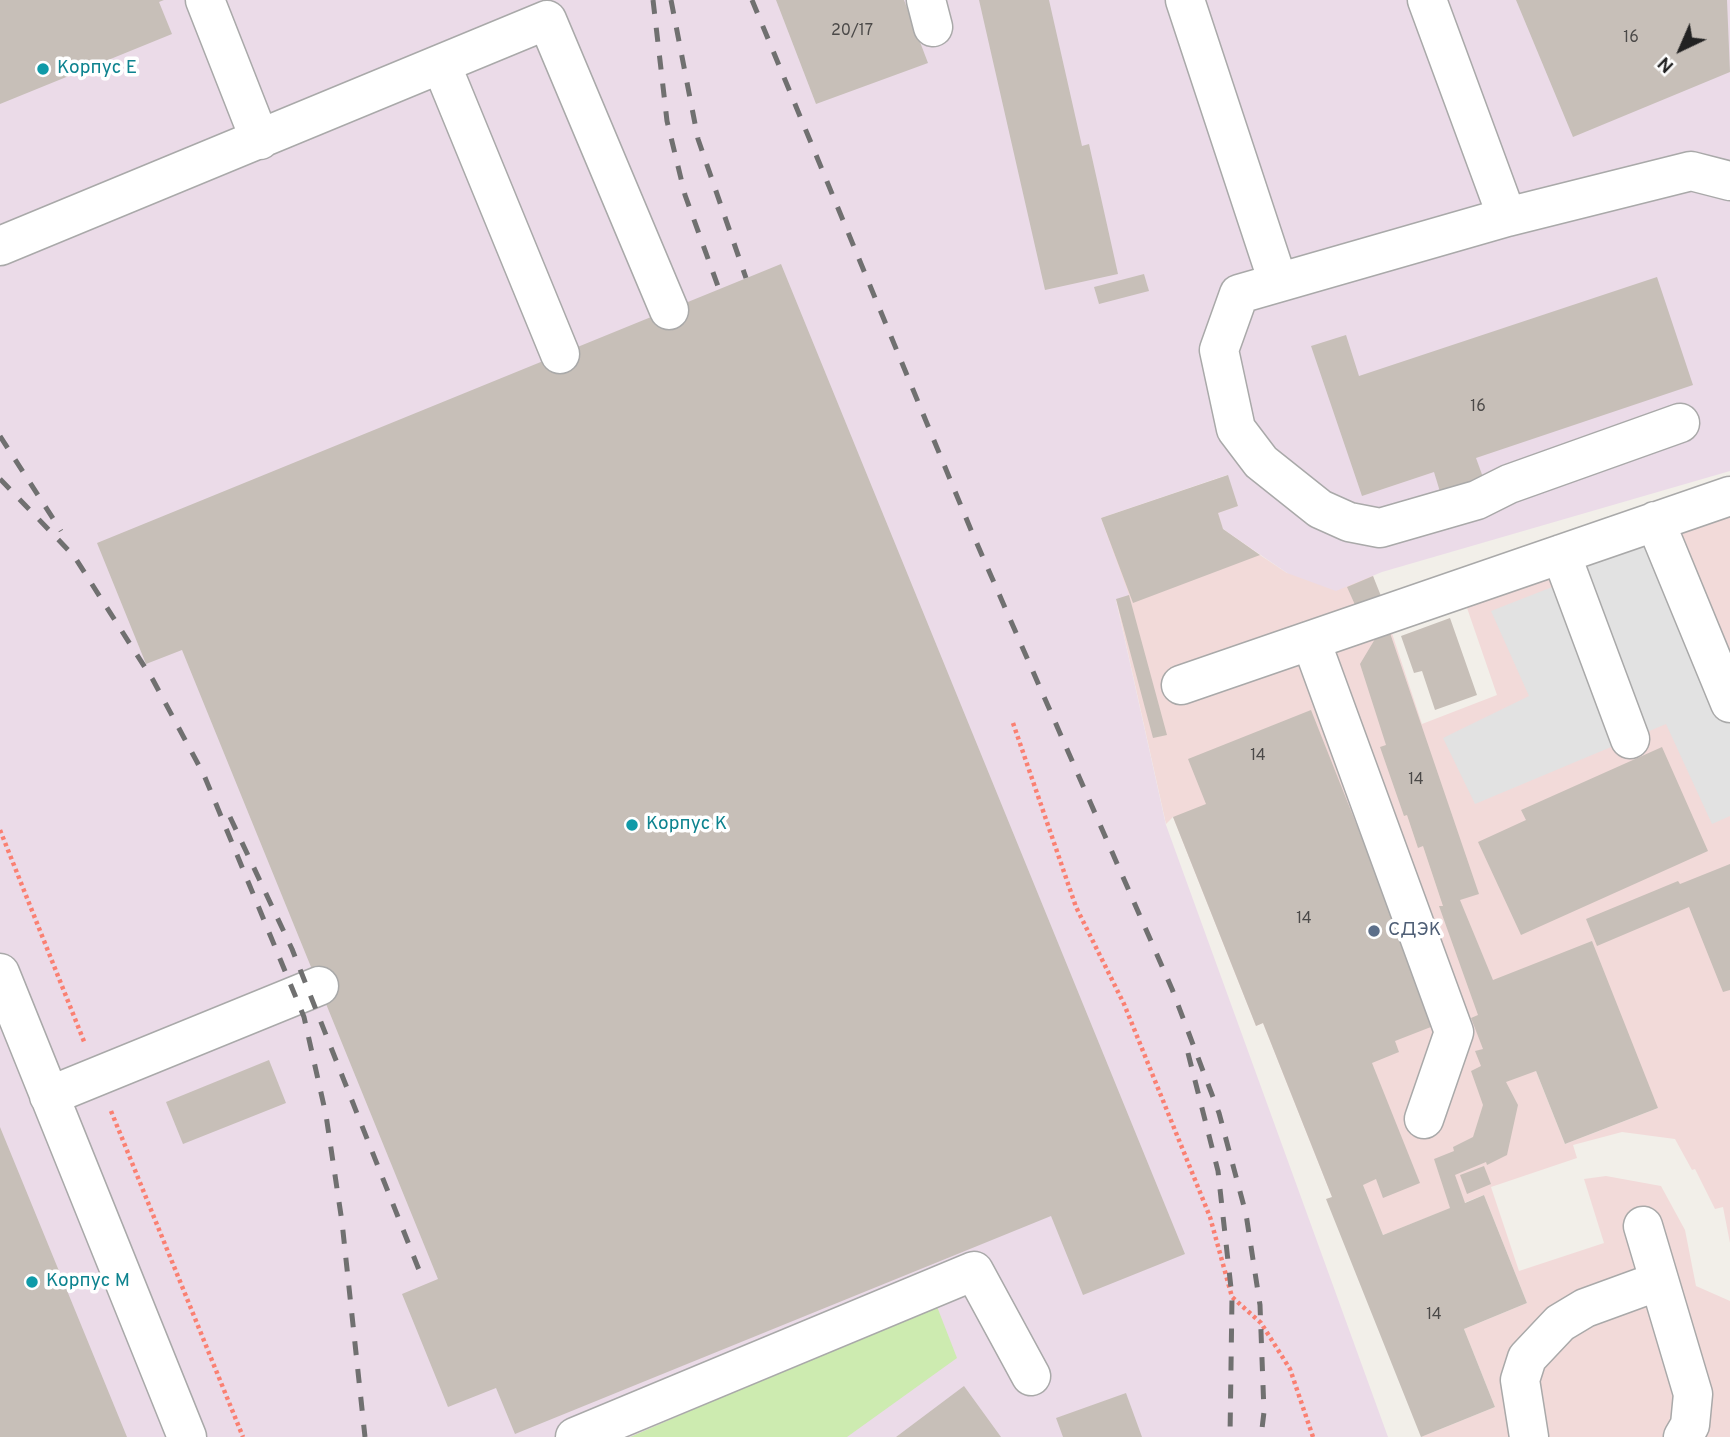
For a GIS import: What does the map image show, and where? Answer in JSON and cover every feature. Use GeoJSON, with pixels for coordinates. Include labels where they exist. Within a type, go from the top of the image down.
{"type":"FeatureCollection","features":[{"type":"Feature","properties":{"kind":"lane"},"geometry":{"type":"LineString","coordinates":[[205,0],[260,140]]}},
{"type":"Feature","properties":{"kind":"lane"},"geometry":{"type":"LineString","coordinates":[[1185,0],[1278,282]]}},
{"type":"Feature","properties":{"kind":"lane"},"geometry":{"type":"LineString","coordinates":[[1427,0],[1507,217]]}},
{"type":"Feature","properties":{"kind":"lane"},"geometry":{"type":"LineString","coordinates":[[0,246],[547,20],[669,310]]}},
{"type":"Feature","properties":{"kind":"lane"},"geometry":{"type":"LineString","coordinates":[[441,64],[561,354]]}},
{"type":"Feature","properties":{"kind":"lane"},"geometry":{"type":"LineString","coordinates":[[1680,423],[1509,484],[1477,500],[1380,527],[1349,522],[1320,509],[1261,462],[1236,429],[1219,350],[1239,294],[1507,217],[1691,171],[1730,181]]}},
{"type":"Feature","properties":{"kind":"lane"},"geometry":{"type":"LineString","coordinates":[[1181,685],[1730,496]]}},
{"type":"Feature","properties":{"kind":"lane"},"geometry":{"type":"LineString","coordinates":[[1655,521],[1730,703]]}},
{"type":"Feature","properties":{"kind":"lane"},"geometry":{"type":"LineString","coordinates":[[1561,554],[1630,738]]}},
{"type":"Feature","properties":{"kind":"lane"},"geometry":{"type":"LineString","coordinates":[[1311,641],[1454,1032],[1424,1119]]}},
{"type":"Feature","properties":{"kind":"lane"},"geometry":{"type":"LineString","coordinates":[[0,973],[187,1437]]}},
{"type":"Feature","properties":{"kind":"lane"},"geometry":{"type":"LineString","coordinates":[[49,1096],[319,986]]}},
{"type":"Feature","properties":{"kind":"lane"},"geometry":{"type":"LineString","coordinates":[[1643,1226],[1693,1394],[1690,1425],[1683,1437]]}},
{"type":"Feature","properties":{"kind":"lane"},"geometry":{"type":"LineString","coordinates":[[575,1437],[974,1271],[1031,1376]]}},
{"type":"Feature","properties":{"kind":"lane"},"geometry":{"type":"LineString","coordinates":[[1530,1437],[1520,1380],[1527,1358],[1560,1323],[1577,1313],[1659,1281]]}},
{"type":"Feature","properties":{"kind":"path"},"geometry":{"type":"LineString","coordinates":[[1013,723],[1076,907],[1125,1004],[1210,1217],[1233,1297],[1261,1323],[1290,1369],[1313,1437]]}},
{"type":"Feature","properties":{"kind":"path"},"geometry":{"type":"LineString","coordinates":[[0,831],[243,1437]]}},
{"type":"Feature","properties":{"kind":"shaded area"},"geometry":{"type":"Polygon","coordinates":[[[0,0],[1730,0],[1730,471],[1382,572],[1336,591],[1287,573],[1223,529],[1218,513],[1238,506],[1227,475],[1101,518],[1129,595],[1116,600],[1166,825],[1388,1437],[0,1437],[0,0]]]}},
{"type":"Feature","properties":{"kind":"shaded area"},"geometry":{"type":"Polygon","coordinates":[[[1228,475],[1238,506],[1223,529],[1260,555],[1287,573],[1373,576],[1422,724],[1497,695],[1466,605],[1730,514],[1730,1243],[1723,1207],[1715,1209],[1695,1169],[1692,1170],[1675,1139],[1622,1132],[1573,1145],[1577,1158],[1491,1187],[1519,1271],[1604,1243],[1584,1179],[1606,1176],[1661,1186],[1685,1230],[1696,1286],[1730,1301],[1730,1437],[1421,1437],[1495,1407],[1464,1329],[1527,1303],[1484,1195],[1383,1235],[1363,1185],[1332,1197],[1263,1023],[1256,1026],[1173,817],[1166,824],[1116,599],[1127,594],[1101,518],[1228,475]],[[1526,1046],[1565,1144],[1658,1108],[1526,1046]]]}},
{"type":"Feature","properties":{"kind":"shaded area"},"geometry":{"type":"Polygon","coordinates":[[[1655,521],[1730,703],[1730,816],[1712,824],[1666,724],[1475,804],[1443,738],[1529,696],[1491,611],[1570,580],[1561,554],[1655,521]]]}},
{"type":"Feature","properties":{"kind":"green space"},"geometry":{"type":"Polygon","coordinates":[[[936,1304],[957,1358],[847,1437],[630,1437],[936,1304]]]}},
{"type":"Feature","properties":{"kind":"building","name":"Корпус Е"},"geometry":{"type":"Polygon","coordinates":[[[0,0],[164,0],[159,2],[172,34],[0,104],[0,0]]]}},
{"type":"Feature","properties":{"kind":"building"},"geometry":{"type":"Polygon","coordinates":[[[776,0],[904,0],[928,63],[816,104],[776,0]]]}},
{"type":"Feature","properties":{"kind":"building"},"geometry":{"type":"Polygon","coordinates":[[[979,0],[1049,0],[1082,146],[1089,144],[1118,274],[1045,290],[979,0]]]}},
{"type":"Feature","properties":{"kind":"building"},"geometry":{"type":"Polygon","coordinates":[[[1516,0],[1727,0],[1730,72],[1573,137],[1516,0]]]}},
{"type":"Feature","properties":{"kind":"building","name":"Корпус К"},"geometry":{"type":"Polygon","coordinates":[[[781,264],[1185,1254],[1083,1295],[1051,1216],[515,1434],[496,1388],[448,1407],[402,1294],[438,1279],[182,650],[146,664],[97,543],[781,264]]]}},
{"type":"Feature","properties":{"kind":"building"},"geometry":{"type":"Polygon","coordinates":[[[1144,274],[1149,291],[1099,304],[1094,287],[1144,274]]]}},
{"type":"Feature","properties":{"kind":"building"},"geometry":{"type":"Polygon","coordinates":[[[1657,277],[1693,385],[1476,458],[1484,480],[1441,495],[1434,472],[1362,496],[1311,346],[1346,335],[1359,376],[1657,277]]]}},
{"type":"Feature","properties":{"kind":"building"},"geometry":{"type":"Polygon","coordinates":[[[1228,475],[1238,506],[1218,513],[1223,529],[1260,555],[1133,603],[1101,518],[1228,475]]]}},
{"type":"Feature","properties":{"kind":"building"},"geometry":{"type":"Polygon","coordinates":[[[1373,576],[1385,606],[1360,616],[1347,587],[1373,576]]]}},
{"type":"Feature","properties":{"kind":"building"},"geometry":{"type":"Polygon","coordinates":[[[1129,595],[1167,735],[1153,738],[1116,599],[1129,595]]]}},
{"type":"Feature","properties":{"kind":"building"},"geometry":{"type":"Polygon","coordinates":[[[1450,618],[1477,695],[1435,710],[1422,671],[1414,673],[1401,636],[1450,618]]]}},
{"type":"Feature","properties":{"kind":"building"},"geometry":{"type":"Polygon","coordinates":[[[1389,630],[1479,894],[1460,900],[1493,980],[1592,941],[1658,1108],[1565,1144],[1536,1071],[1506,1082],[1518,1105],[1507,1155],[1487,1165],[1486,1162],[1455,1175],[1465,1203],[1484,1195],[1527,1303],[1464,1329],[1495,1407],[1421,1437],[1326,1199],[1332,1197],[1263,1023],[1256,1026],[1173,817],[1206,804],[1188,759],[1311,710],[1436,1025],[1395,1041],[1399,1052],[1372,1063],[1420,1183],[1383,1198],[1376,1179],[1363,1185],[1383,1235],[1450,1208],[1434,1159],[1454,1151],[1453,1147],[1473,1137],[1483,1105],[1471,1071],[1481,1066],[1475,1051],[1483,1049],[1471,1018],[1478,1015],[1439,906],[1443,906],[1423,846],[1418,848],[1407,815],[1404,816],[1380,747],[1386,745],[1360,664],[1378,634],[1389,630]]]}},
{"type":"Feature","properties":{"kind":"building"},"geometry":{"type":"Polygon","coordinates":[[[1662,747],[1708,851],[1521,935],[1478,842],[1526,820],[1521,810],[1662,747]]]}},
{"type":"Feature","properties":{"kind":"building"},"geometry":{"type":"Polygon","coordinates":[[[1730,864],[1730,990],[1723,992],[1689,907],[1597,946],[1586,919],[1678,881],[1680,884],[1730,864]]]}},
{"type":"Feature","properties":{"kind":"building"},"geometry":{"type":"Polygon","coordinates":[[[269,1060],[286,1103],[183,1144],[166,1102],[269,1060]]]}},
{"type":"Feature","properties":{"kind":"building","name":"Корпус М"},"geometry":{"type":"Polygon","coordinates":[[[0,1127],[127,1437],[0,1437],[0,1127]]]}},
{"type":"Feature","properties":{"kind":"building"},"geometry":{"type":"Polygon","coordinates":[[[1484,1166],[1491,1184],[1467,1194],[1460,1175],[1484,1166]]]}},
{"type":"Feature","properties":{"kind":"building"},"geometry":{"type":"Polygon","coordinates":[[[964,1386],[1001,1437],[896,1437],[964,1386]]]}},
{"type":"Feature","properties":{"kind":"building"},"geometry":{"type":"Polygon","coordinates":[[[1126,1393],[1142,1437],[1063,1437],[1056,1418],[1126,1393]]]}},
{"type":"Feature","properties":{"kind":"railway"},"geometry":{"type":"LineString","coordinates":[[653,0],[667,121],[685,195],[719,289]]}},
{"type":"Feature","properties":{"kind":"railway"},"geometry":{"type":"LineString","coordinates":[[671,0],[698,139],[746,278]]}},
{"type":"Feature","properties":{"kind":"railway"},"geometry":{"type":"LineString","coordinates":[[752,0],[971,530],[1172,989],[1219,1113],[1246,1214],[1260,1305],[1264,1412],[1261,1437]]}},
{"type":"Feature","properties":{"kind":"railway"},"geometry":{"type":"LineString","coordinates":[[0,436],[61,531]]}},
{"type":"Feature","properties":{"kind":"railway"},"geometry":{"type":"LineString","coordinates":[[0,479],[74,556],[153,680],[204,775],[304,1017],[326,1115],[342,1222],[365,1437]]}},
{"type":"Feature","properties":{"kind":"railway"},"geometry":{"type":"LineString","coordinates":[[230,817],[292,949],[421,1275]]}},
{"type":"Feature","properties":{"kind":"railway"},"geometry":{"type":"LineString","coordinates":[[1188,1053],[1218,1171],[1232,1297],[1230,1437]]}},
{"type":"Feature","properties":{"kind":"place","name":"Корпус Е"},"geometry":{"type":"Point","coordinates":[43,69]}},
{"type":"Feature","properties":{"kind":"place","name":"Корпус К"},"geometry":{"type":"Point","coordinates":[632,825]}},
{"type":"Feature","properties":{"kind":"place","name":"СДЭК"},"geometry":{"type":"Point","coordinates":[1374,931]}},
{"type":"Feature","properties":{"kind":"place","name":"Корпус М"},"geometry":{"type":"Point","coordinates":[32,1282]}}]}
